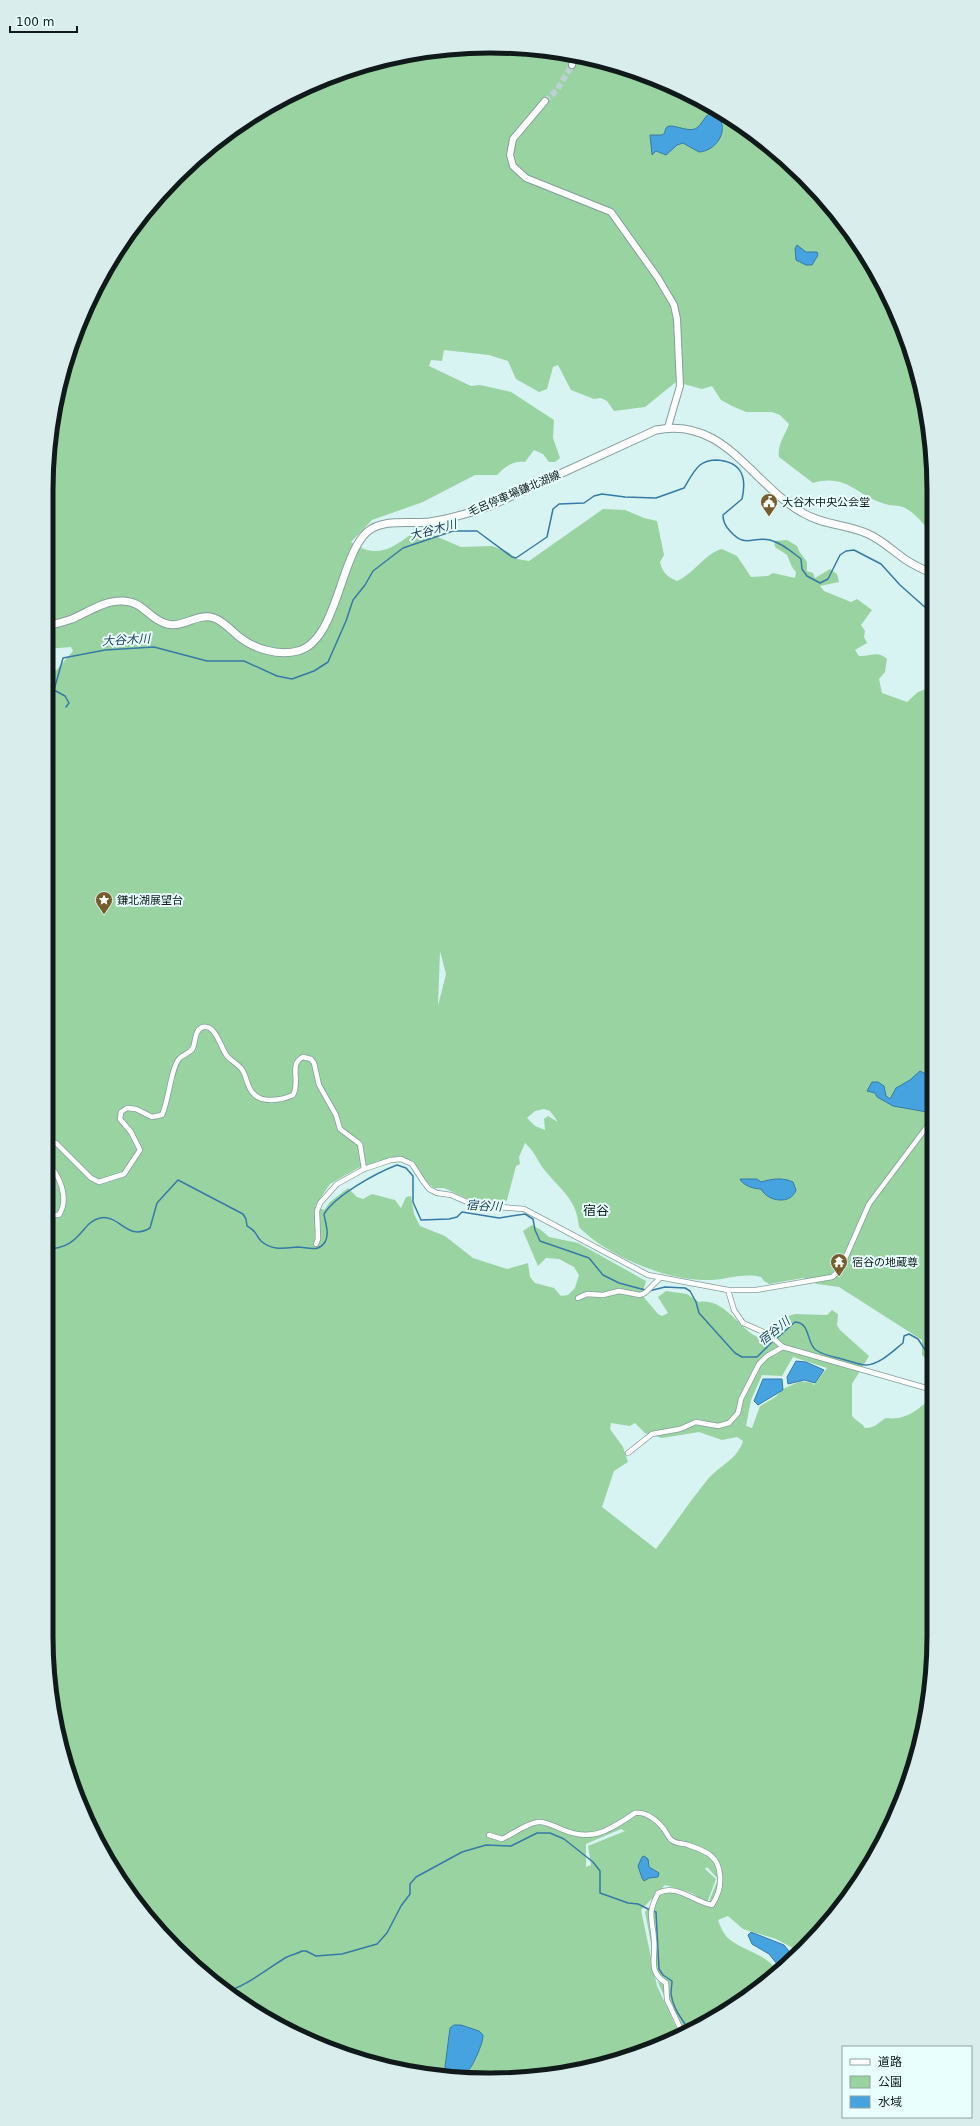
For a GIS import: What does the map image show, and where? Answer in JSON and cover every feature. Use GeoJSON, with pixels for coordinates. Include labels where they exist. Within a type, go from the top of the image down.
{"type":"FeatureCollection","features":[{"type":"Feature","properties":{"kind":"main road","name":"毛呂停車場鎌北湖線"},"geometry":{"type":"LineString","coordinates":[[53,624],[72,619],[102,605],[121,601],[134,602],[143,607],[154,618],[165,624],[174,625],[203,617],[214,618],[241,638],[258,648],[287,653],[300,651],[314,640],[322,628],[339,594],[356,544],[368,530],[392,523],[428,522],[468,514],[490,506],[656,430],[668,427],[686,427],[707,434],[731,452],[790,505],[824,523],[868,533],[907,560],[927,571]]}},
{"type":"Feature","properties":{"kind":"street"},"geometry":{"type":"LineString","coordinates":[[572,65],[574,61]]}},
{"type":"Feature","properties":{"kind":"street"},"geometry":{"type":"LineString","coordinates":[[545,101],[513,139],[510,155],[513,166],[531,180],[611,212],[658,278],[674,306],[678,319],[680,386],[668,427]]}},
{"type":"Feature","properties":{"kind":"street"},"geometry":{"type":"LineString","coordinates":[[53,1142],[56,1143],[91,1178],[99,1182],[124,1174],[140,1150],[131,1132],[120,1119],[121,1112],[127,1108],[136,1109],[152,1116],[162,1115],[169,1097],[177,1062],[192,1049],[197,1032],[203,1027],[207,1027],[213,1031],[228,1057],[240,1065],[253,1094],[260,1098],[283,1098],[293,1095],[297,1087],[295,1066],[297,1062],[304,1057],[311,1059],[314,1063],[319,1085],[336,1115],[340,1129],[360,1144],[364,1169]]}},
{"type":"Feature","properties":{"kind":"street"},"geometry":{"type":"LineString","coordinates":[[316,1244],[318,1239],[317,1211],[320,1203],[338,1184],[364,1169],[391,1160],[401,1159],[412,1164],[429,1189],[437,1193],[451,1195],[474,1205],[524,1209],[588,1241],[648,1275],[728,1290],[769,1289],[832,1277],[840,1270],[869,1204],[927,1127]]}},
{"type":"Feature","properties":{"kind":"street"},"geometry":{"type":"LineString","coordinates":[[53,1168],[60,1180],[64,1204],[59,1215],[53,1215]]}},
{"type":"Feature","properties":{"kind":"street"},"geometry":{"type":"LineString","coordinates":[[578,1298],[587,1294],[603,1295],[619,1291],[640,1295],[645,1293],[661,1277]]}},
{"type":"Feature","properties":{"kind":"street"},"geometry":{"type":"LineString","coordinates":[[728,1290],[734,1310],[743,1323],[768,1334],[783,1347],[927,1388]]}},
{"type":"Feature","properties":{"kind":"street"},"geometry":{"type":"LineString","coordinates":[[628,1454],[652,1434],[680,1429],[696,1422],[718,1426],[729,1423],[738,1413],[741,1399],[759,1364],[767,1356],[783,1347]]}},
{"type":"Feature","properties":{"kind":"street"},"geometry":{"type":"LineString","coordinates":[[489,1835],[502,1840],[532,1824],[542,1822],[577,1835],[585,1836],[608,1831],[635,1813],[639,1812],[649,1816],[662,1827],[674,1842],[688,1845],[716,1859],[719,1864],[720,1884],[719,1891],[712,1905],[680,1893],[667,1890],[658,1893],[650,1917],[654,1941],[653,1960],[658,1977],[666,1983],[667,2000],[681,2029]]}},
{"type":"Feature","properties":{"kind":"green space"},"geometry":{"type":"Polygon","coordinates":[[[490,53],[519,54],[575,61],[630,76],[657,86],[683,98],[733,127],[778,161],[799,181],[837,224],[853,247],[882,297],[894,323],[904,350],[919,405],[926,461],[927,528],[915,515],[907,509],[899,506],[887,505],[843,483],[825,481],[813,483],[779,457],[780,444],[789,424],[780,415],[772,412],[746,412],[721,400],[712,386],[702,389],[676,382],[645,407],[614,411],[607,401],[601,398],[594,399],[571,390],[558,365],[553,367],[547,389],[539,392],[516,379],[508,361],[489,355],[444,350],[442,361],[431,360],[429,366],[471,386],[480,385],[511,392],[554,420],[553,438],[560,458],[555,462],[549,462],[543,454],[534,450],[525,462],[516,462],[503,469],[497,475],[475,475],[423,502],[372,520],[351,542],[370,551],[379,551],[395,545],[419,529],[461,547],[492,546],[508,552],[517,559],[529,561],[603,509],[625,510],[644,518],[657,521],[664,555],[660,562],[661,566],[666,574],[677,581],[683,578],[710,555],[722,549],[737,556],[751,577],[768,576],[773,573],[795,578],[796,572],[787,555],[775,547],[774,541],[787,540],[797,546],[807,562],[807,571],[813,573],[815,578],[830,569],[837,574],[839,582],[820,586],[824,591],[851,602],[857,599],[872,610],[861,625],[865,631],[864,637],[867,643],[855,650],[859,656],[877,654],[884,656],[887,659],[885,672],[879,679],[882,693],[907,702],[918,692],[927,689],[927,1360],[922,1355],[922,1340],[839,1287],[817,1284],[803,1278],[769,1284],[761,1277],[754,1276],[739,1276],[711,1280],[689,1279],[654,1271],[620,1256],[604,1247],[579,1227],[578,1218],[572,1203],[525,1143],[519,1157],[520,1164],[516,1166],[507,1200],[503,1204],[477,1203],[444,1188],[434,1188],[426,1182],[413,1161],[399,1156],[358,1168],[330,1184],[315,1206],[324,1210],[330,1202],[348,1188],[357,1197],[363,1199],[372,1194],[395,1200],[401,1208],[406,1197],[411,1196],[414,1214],[420,1226],[445,1236],[473,1258],[507,1269],[528,1263],[530,1277],[535,1283],[554,1288],[561,1296],[568,1295],[575,1288],[579,1275],[574,1267],[559,1259],[546,1258],[538,1266],[523,1231],[532,1225],[549,1237],[578,1243],[646,1281],[642,1295],[658,1314],[662,1316],[668,1313],[658,1297],[666,1291],[687,1294],[699,1302],[710,1302],[719,1306],[750,1333],[767,1339],[779,1327],[785,1317],[795,1314],[827,1315],[832,1310],[838,1314],[837,1325],[840,1330],[869,1356],[852,1384],[852,1416],[855,1419],[865,1428],[868,1428],[886,1418],[900,1418],[906,1416],[927,1401],[926,1665],[919,1721],[904,1776],[894,1803],[882,1829],[853,1879],[819,1924],[793,1950],[791,1947],[776,1939],[743,1929],[728,1916],[718,1920],[721,1928],[729,1939],[768,1961],[775,1968],[733,1999],[680,2029],[659,1985],[645,1912],[666,1888],[692,1894],[708,1904],[718,1879],[707,1867],[705,1869],[716,1879],[707,1903],[692,1893],[665,1885],[641,1910],[657,1986],[678,2030],[657,2040],[630,2050],[575,2065],[519,2072],[490,2073],[461,2072],[405,2065],[350,2050],[323,2040],[271,2014],[247,1999],[202,1965],[181,1945],[143,1902],[127,1879],[98,1829],[86,1803],[76,1776],[61,1721],[54,1665],[53,1636],[53,674],[73,651],[71,647],[53,648],[54,461],[61,405],[76,350],[86,323],[112,271],[127,247],[161,202],[181,181],[224,143],[247,127],[297,98],[323,86],[350,76],[405,61],[461,54],[490,53]],[[440,951],[438,1006],[446,974],[440,951]],[[544,1109],[535,1111],[527,1118],[535,1126],[545,1130],[544,1119],[548,1116],[558,1122],[550,1111],[544,1109]],[[793,1357],[782,1376],[762,1375],[751,1400],[746,1426],[752,1428],[760,1406],[774,1398],[785,1388],[801,1381],[812,1383],[814,1385],[827,1368],[793,1357]],[[611,1423],[610,1429],[623,1447],[628,1462],[614,1471],[602,1507],[656,1549],[708,1479],[737,1453],[743,1441],[737,1437],[722,1440],[699,1432],[662,1438],[645,1433],[635,1423],[630,1426],[611,1423]],[[621,1829],[586,1844],[586,1867],[591,1865],[588,1846],[625,1831],[621,1829]]]}},
{"type":"Feature","properties":{"kind":"water"},"geometry":{"type":"Polygon","coordinates":[[[710,113],[719,119],[722,124],[720,137],[717,143],[712,147],[706,151],[699,152],[683,143],[677,145],[666,155],[656,151],[652,155],[650,135],[662,135],[669,126],[692,130],[699,126],[710,113]]]}},
{"type":"Feature","properties":{"kind":"water"},"geometry":{"type":"Polygon","coordinates":[[[797,245],[806,252],[817,252],[818,255],[812,265],[806,265],[796,260],[795,249],[797,245]]]}},
{"type":"Feature","properties":{"kind":"water"},"geometry":{"type":"Polygon","coordinates":[[[920,1071],[927,1074],[927,1112],[893,1106],[877,1097],[875,1093],[867,1091],[872,1082],[878,1082],[884,1086],[886,1096],[890,1099],[896,1088],[910,1080],[920,1071]]]}},
{"type":"Feature","properties":{"kind":"water"},"geometry":{"type":"Polygon","coordinates":[[[740,1179],[757,1179],[761,1182],[773,1179],[785,1179],[793,1182],[796,1190],[789,1198],[779,1200],[769,1197],[761,1189],[746,1185],[740,1179]]]}},
{"type":"Feature","properties":{"kind":"water"},"geometry":{"type":"Polygon","coordinates":[[[796,1361],[806,1362],[824,1370],[815,1383],[804,1380],[788,1384],[787,1377],[796,1361]]]}},
{"type":"Feature","properties":{"kind":"water"},"geometry":{"type":"Polygon","coordinates":[[[763,1379],[782,1379],[783,1390],[758,1405],[754,1401],[763,1379]]]}},
{"type":"Feature","properties":{"kind":"water"},"geometry":{"type":"Polygon","coordinates":[[[644,1856],[648,1859],[649,1867],[659,1873],[658,1877],[649,1878],[644,1881],[642,1878],[638,1866],[642,1857],[644,1856]]]}},
{"type":"Feature","properties":{"kind":"water"},"geometry":{"type":"Polygon","coordinates":[[[751,1932],[784,1945],[791,1953],[778,1965],[769,1954],[752,1944],[748,1935],[751,1932]]]}},
{"type":"Feature","properties":{"kind":"water"},"geometry":{"type":"Polygon","coordinates":[[[454,2025],[461,2025],[479,2031],[483,2035],[478,2053],[467,2072],[445,2070],[450,2028],[454,2025]]]}},
{"type":"Feature","properties":{"kind":"waterway","name":"大谷木川"},"geometry":{"type":"LineString","coordinates":[[66,707],[69,703],[65,696],[54,690],[63,658],[105,650],[154,647],[207,661],[244,661],[277,676],[292,679],[314,671],[328,662],[346,621],[353,600],[365,585],[373,571],[403,548],[453,531],[477,531],[512,557],[516,558],[547,537],[553,509],[559,504],[584,503],[594,496],[602,494],[625,497],[656,498],[684,488],[700,465],[713,460],[725,461],[737,467],[741,472],[744,484],[742,499],[723,515],[724,522],[728,529],[740,539],[745,541],[764,539],[783,545],[801,559],[802,569],[807,576],[820,583],[828,579],[840,555],[846,551],[854,550],[881,564],[900,585],[927,609]]}},
{"type":"Feature","properties":{"kind":"waterway","name":"宿谷川"},"geometry":{"type":"LineString","coordinates":[[53,1248],[67,1245],[94,1220],[100,1218],[113,1220],[135,1232],[150,1228],[157,1203],[178,1180],[243,1214],[246,1219],[247,1226],[253,1230],[259,1239],[265,1244],[274,1248],[297,1247],[312,1249],[319,1247],[325,1242],[327,1232],[324,1214],[338,1199],[357,1185],[378,1173],[397,1165],[406,1168],[413,1176],[413,1202],[421,1220],[449,1219],[457,1217],[462,1212],[499,1218],[525,1214],[533,1219],[535,1230],[540,1241],[589,1258],[603,1275],[619,1283],[649,1291],[665,1287],[685,1288],[690,1291],[696,1302],[699,1313],[735,1353],[742,1357],[757,1357],[773,1341]]}},
{"type":"Feature","properties":{"kind":"waterway","name":"宿谷川"},"geometry":{"type":"LineString","coordinates":[[776,1339],[795,1322],[804,1326],[811,1343],[816,1350],[829,1356],[857,1364],[866,1365],[876,1363],[903,1343],[904,1336],[909,1334],[918,1339],[927,1353]]}},
{"type":"Feature","properties":{"kind":"waterway"},"geometry":{"type":"LineString","coordinates":[[232,1989],[247,1983],[285,1958],[302,1951],[306,1951],[316,1956],[342,1954],[377,1944],[387,1933],[401,1906],[410,1894],[410,1884],[416,1877],[462,1852],[486,1845],[511,1846],[537,1833],[550,1833],[564,1839],[593,1862],[600,1871],[600,1893],[628,1903],[638,1904],[650,1910]]}},
{"type":"Feature","properties":{"kind":"waterway"},"geometry":{"type":"LineString","coordinates":[[653,1911],[656,1912],[659,1969],[663,1975],[672,1981],[672,1999],[678,2014],[686,2026]]}},
{"type":"Feature","properties":{"kind":"tunnel"},"geometry":{"type":"LineString","coordinates":[[545,101],[557,90],[572,65]]}},
{"type":"Feature","properties":{"kind":"place","name":"大谷木中央公会堂"},"geometry":{"type":"Point","coordinates":[769,517]}},
{"type":"Feature","properties":{"kind":"place","name":"鎌北湖展望台"},"geometry":{"type":"Point","coordinates":[104,915]}},
{"type":"Feature","properties":{"kind":"place","name":"宿谷の地蔵尊"},"geometry":{"type":"Point","coordinates":[839,1277]}},
{"type":"Feature","properties":{"kind":"district","name":"宿谷"},"geometry":{"type":"Point","coordinates":[596,1210]}}]}
